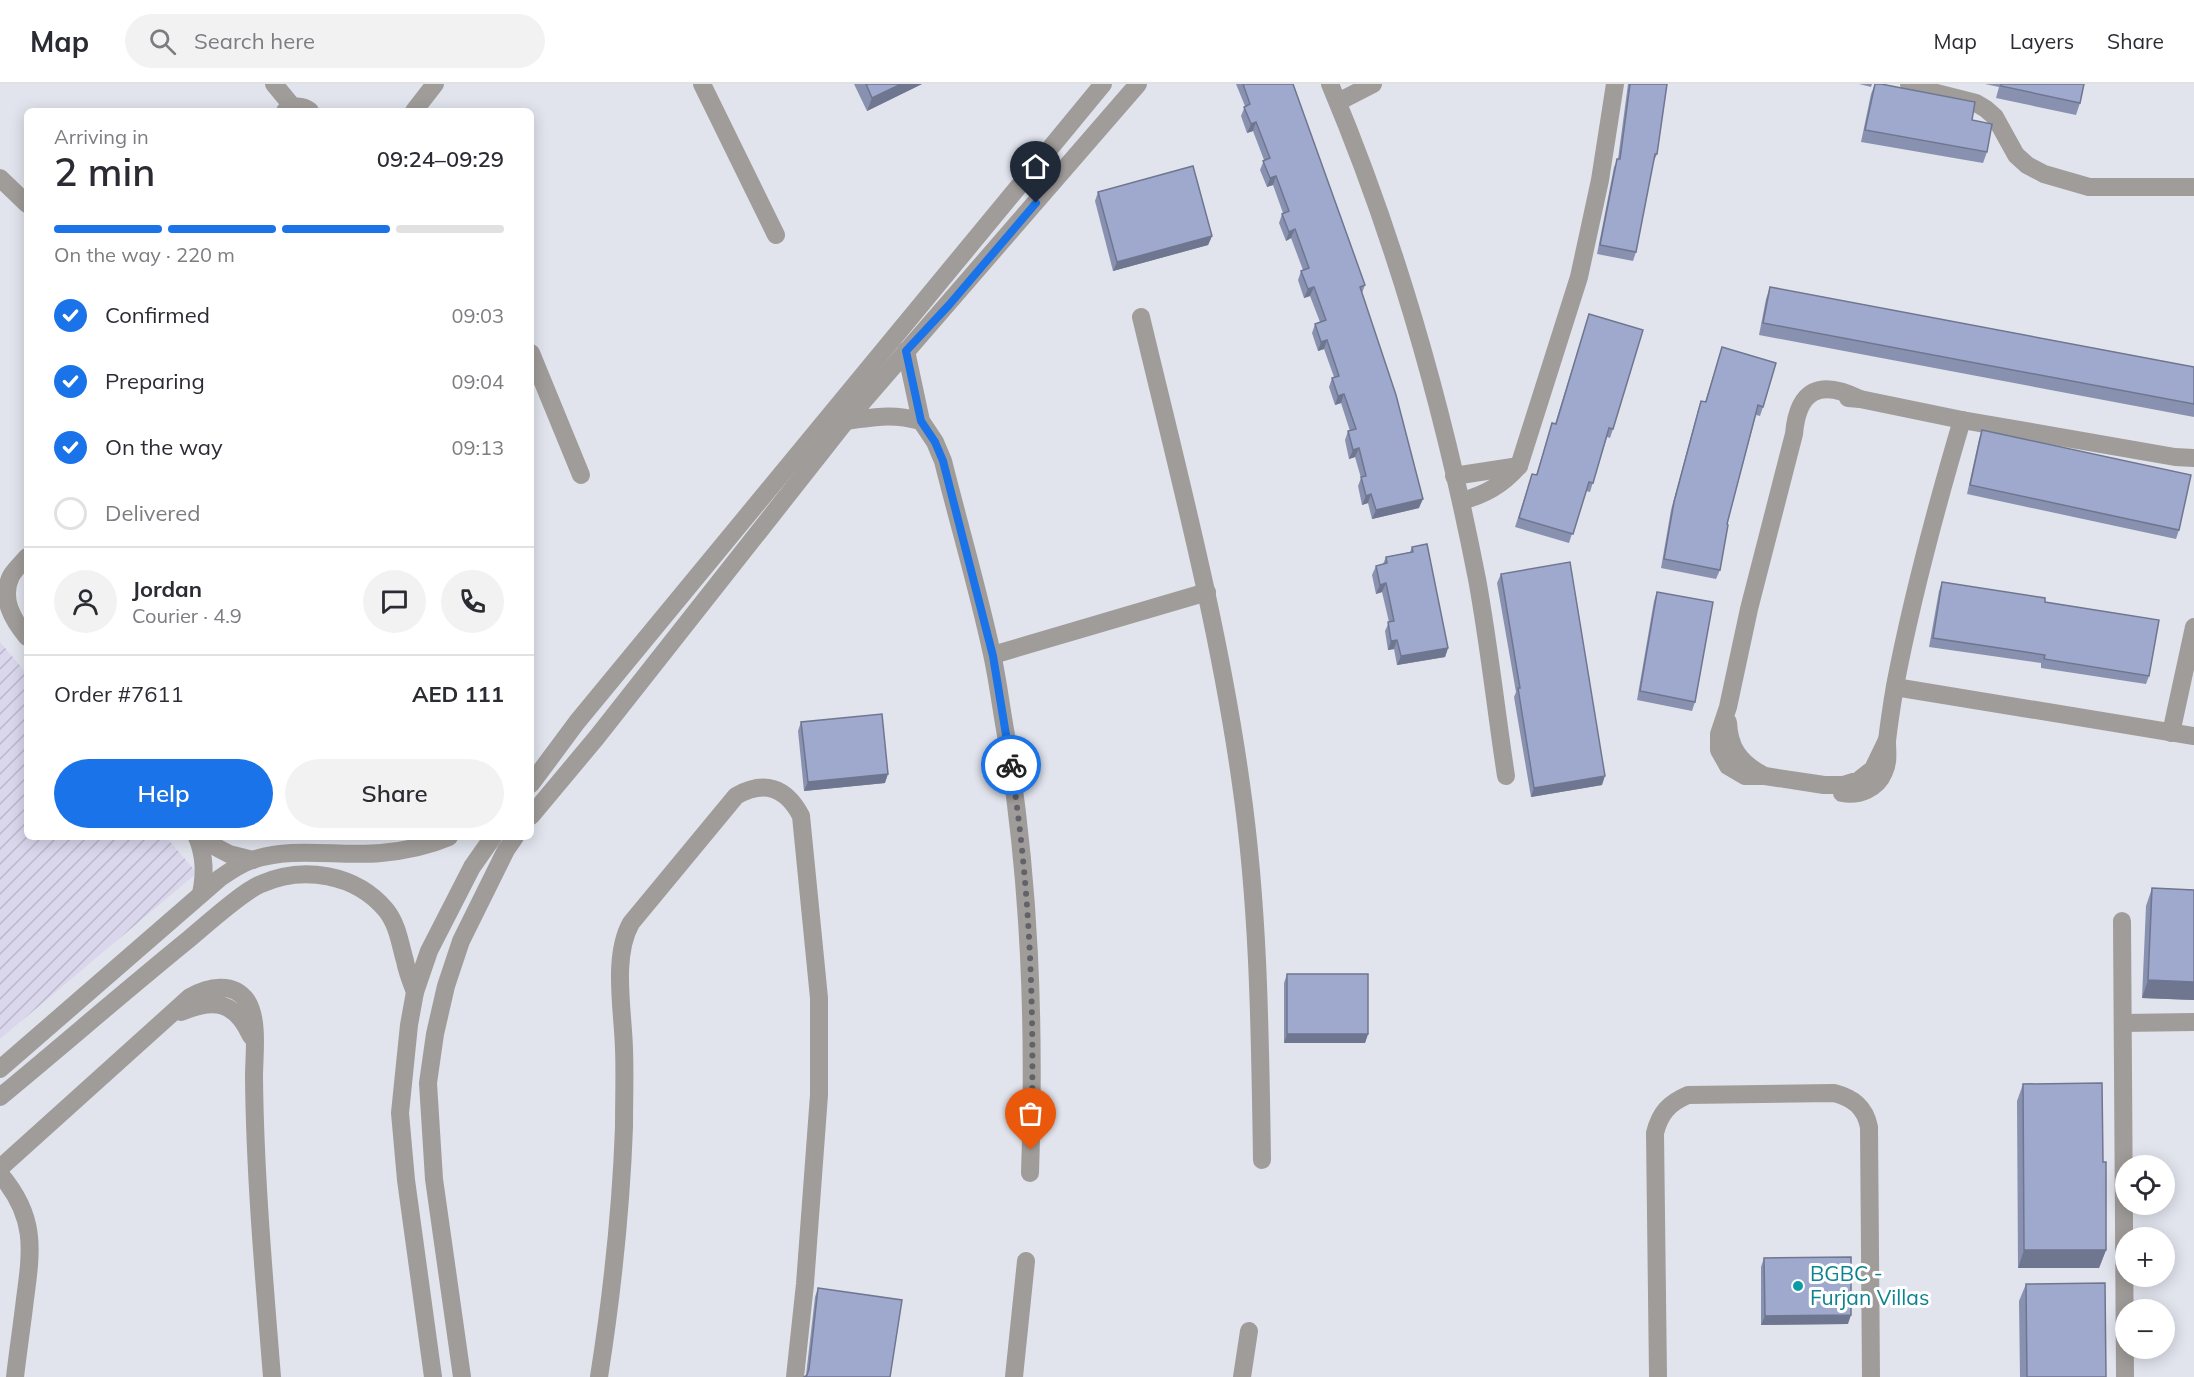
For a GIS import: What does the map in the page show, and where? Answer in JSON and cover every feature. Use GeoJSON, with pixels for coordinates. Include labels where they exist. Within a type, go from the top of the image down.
{"type":"FeatureCollection","features":[{"type":"Feature","properties":{"kind":"street"},"geometry":{"type":"LineString","coordinates":[[274,84],[294,108]]}},
{"type":"Feature","properties":{"kind":"street"},"geometry":{"type":"LineString","coordinates":[[416,108],[435,84]]}},
{"type":"Feature","properties":{"kind":"street"},"geometry":{"type":"LineString","coordinates":[[702,84],[776,235]]}},
{"type":"Feature","properties":{"kind":"street"},"geometry":{"type":"LineString","coordinates":[[534,780],[577,722],[1103,84]]}},
{"type":"Feature","properties":{"kind":"street"},"geometry":{"type":"LineString","coordinates":[[534,812],[597,737],[846,422],[1138,84]]}},
{"type":"Feature","properties":{"kind":"street"},"geometry":{"type":"LineString","coordinates":[[1330,84],[1384,227],[1414,323],[1455,476],[1477,582],[1506,776]]}},
{"type":"Feature","properties":{"kind":"street"},"geometry":{"type":"LineString","coordinates":[[1338,102],[1373,84]]}},
{"type":"Feature","properties":{"kind":"street"},"geometry":{"type":"LineString","coordinates":[[1461,501],[1490,491],[1507,479],[1519,466],[1580,277],[1600,180],[1616,84]]}},
{"type":"Feature","properties":{"kind":"street"},"geometry":{"type":"LineString","coordinates":[[1909,84],[1976,103],[1986,109],[1995,117],[2016,155],[2027,165],[2044,174],[2089,187],[2194,187]]}},
{"type":"Feature","properties":{"kind":"street"},"geometry":{"type":"LineString","coordinates":[[0,178],[24,201]]}},
{"type":"Feature","properties":{"kind":"street"},"geometry":{"type":"LineString","coordinates":[[1141,317],[1207,592],[1242,785],[1259,974],[1262,1160]]}},
{"type":"Feature","properties":{"kind":"street"},"geometry":{"type":"LineString","coordinates":[[906,351],[921,421],[935,442],[943,461],[993,656],[1015,794],[1026,889],[1032,984],[1033,1067],[1030,1173]]}},
{"type":"Feature","properties":{"kind":"street"},"geometry":{"type":"LineString","coordinates":[[534,360],[581,475]]}},
{"type":"Feature","properties":{"kind":"street"},"geometry":{"type":"LineString","coordinates":[[1962,420],[1936,508],[1895,687],[1887,740],[1878,762],[1866,775],[1851,783],[1824,785],[1765,776],[1750,768],[1736,754],[1729,735],[1728,707],[1749,609],[1794,434],[1802,417],[1814,405],[1832,398],[1860,399],[1962,420],[2175,457],[2194,458]]}},
{"type":"Feature","properties":{"kind":"street"},"geometry":{"type":"LineString","coordinates":[[846,422],[885,415],[902,416],[921,421]]}},
{"type":"Feature","properties":{"kind":"street"},"geometry":{"type":"LineString","coordinates":[[2175,457],[2194,464]]}},
{"type":"Feature","properties":{"kind":"street"},"geometry":{"type":"LineString","coordinates":[[1455,476],[1519,466]]}},
{"type":"Feature","properties":{"kind":"street"},"geometry":{"type":"LineString","coordinates":[[24,561],[11,576],[7,599],[13,621],[24,634]]}},
{"type":"Feature","properties":{"kind":"street"},"geometry":{"type":"LineString","coordinates":[[993,656],[1207,592]]}},
{"type":"Feature","properties":{"kind":"street"},"geometry":{"type":"LineString","coordinates":[[2172,733],[2194,627]]}},
{"type":"Feature","properties":{"kind":"street"},"geometry":{"type":"LineString","coordinates":[[1895,687],[2194,736]]}},
{"type":"Feature","properties":{"kind":"street"},"geometry":{"type":"LineString","coordinates":[[599,1377],[620,1186],[624,1128],[621,960],[624,934],[736,796],[748,789],[760,787],[786,794],[795,804],[801,816],[819,998],[819,1095],[813,1188],[795,1377]]}},
{"type":"Feature","properties":{"kind":"street"},"geometry":{"type":"LineString","coordinates":[[198,840],[205,871],[201,894]]}},
{"type":"Feature","properties":{"kind":"street"},"geometry":{"type":"LineString","coordinates":[[202,840],[224,852],[253,860]]}},
{"type":"Feature","properties":{"kind":"street"},"geometry":{"type":"LineString","coordinates":[[0,1069],[201,894],[237,867],[253,860],[308,852],[381,853],[414,848],[439,840]]}},
{"type":"Feature","properties":{"kind":"street"},"geometry":{"type":"LineString","coordinates":[[433,1377],[406,1180],[400,1113],[409,1025],[415,992],[429,951],[472,867],[491,840]]}},
{"type":"Feature","properties":{"kind":"street"},"geometry":{"type":"LineString","coordinates":[[462,1377],[434,1179],[428,1083],[435,1034],[446,986],[461,941],[513,840]]}},
{"type":"Feature","properties":{"kind":"street"},"geometry":{"type":"LineString","coordinates":[[0,1097],[107,1005],[201,929],[259,884],[278,878],[316,875],[336,878],[355,885],[375,899],[387,912],[395,927],[415,992]]}},
{"type":"Feature","properties":{"kind":"street"},"geometry":{"type":"LineString","coordinates":[[2122,921],[2125,1377]]}},
{"type":"Feature","properties":{"kind":"street"},"geometry":{"type":"LineString","coordinates":[[0,1167],[168,1018],[198,1005],[219,1004],[237,1014],[244,1022],[254,1042],[254,1124],[272,1377]]}},
{"type":"Feature","properties":{"kind":"street"},"geometry":{"type":"LineString","coordinates":[[2123,1023],[2194,1022]]}},
{"type":"Feature","properties":{"kind":"street"},"geometry":{"type":"LineString","coordinates":[[1658,1377],[1655,1133],[1658,1120],[1665,1108],[1688,1095],[1834,1092],[1847,1096],[1858,1104],[1866,1115],[1869,1126],[1871,1377]]}},
{"type":"Feature","properties":{"kind":"street"},"geometry":{"type":"LineString","coordinates":[[0,1174],[20,1201],[30,1234],[29,1269],[15,1377]]}},
{"type":"Feature","properties":{"kind":"street"},"geometry":{"type":"LineString","coordinates":[[1014,1377],[1026,1261]]}},
{"type":"Feature","properties":{"kind":"street"},"geometry":{"type":"LineString","coordinates":[[1242,1377],[1249,1330]]}},
{"type":"Feature","properties":{"kind":"shaded area"},"geometry":{"type":"Polygon","coordinates":[[[0,642],[24,670],[24,840],[169,840],[197,873],[0,1039],[0,642]]]}},
{"type":"Feature","properties":{"kind":"building"},"geometry":{"type":"Polygon","coordinates":[[[866,84],[901,84],[872,98],[866,84]]]}},
{"type":"Feature","properties":{"kind":"building"},"geometry":{"type":"Polygon","coordinates":[[[1243,84],[1293,84],[1365,285],[1360,287],[1396,395],[1423,499],[1376,510],[1371,494],[1366,496],[1361,477],[1366,476],[1359,448],[1353,450],[1348,431],[1356,429],[1344,394],[1338,396],[1332,378],[1339,376],[1327,340],[1321,342],[1315,324],[1326,320],[1314,287],[1308,289],[1301,271],[1309,268],[1295,229],[1289,232],[1282,214],[1289,211],[1276,176],[1270,178],[1263,161],[1270,158],[1256,122],[1251,124],[1244,107],[1250,104],[1243,84]]]}},
{"type":"Feature","properties":{"kind":"building"},"geometry":{"type":"Polygon","coordinates":[[[1630,84],[1667,84],[1657,154],[1655,154],[1636,252],[1600,245],[1617,159],[1620,159],[1630,84]]]}},
{"type":"Feature","properties":{"kind":"building"},"geometry":{"type":"Polygon","coordinates":[[[1875,84],[1975,102],[1972,120],[1992,124],[1987,152],[1865,130],[1875,84]]]}},
{"type":"Feature","properties":{"kind":"building"},"geometry":{"type":"Polygon","coordinates":[[[2001,84],[2084,84],[2080,103],[2001,86],[2001,84]]]}},
{"type":"Feature","properties":{"kind":"building"},"geometry":{"type":"Polygon","coordinates":[[[1193,166],[1212,236],[1117,262],[1098,192],[1193,166]]]}},
{"type":"Feature","properties":{"kind":"building"},"geometry":{"type":"Polygon","coordinates":[[[1770,287],[2194,367],[2194,404],[1763,323],[1770,287]]]}},
{"type":"Feature","properties":{"kind":"building"},"geometry":{"type":"Polygon","coordinates":[[[1589,314],[1643,330],[1613,429],[1609,428],[1593,483],[1589,482],[1573,534],[1519,518],[1532,474],[1537,475],[1552,423],[1556,424],[1589,314]]]}},
{"type":"Feature","properties":{"kind":"building"},"geometry":{"type":"Polygon","coordinates":[[[1722,347],[1776,363],[1763,407],[1758,405],[1727,524],[1720,570],[1664,559],[1674,502],[1701,401],[1706,402],[1722,347]]]}},
{"type":"Feature","properties":{"kind":"building"},"geometry":{"type":"Polygon","coordinates":[[[1982,430],[2191,475],[2179,530],[1970,485],[1982,430]]]}},
{"type":"Feature","properties":{"kind":"building"},"geometry":{"type":"Polygon","coordinates":[[[1427,544],[1448,648],[1401,656],[1397,640],[1391,641],[1388,622],[1394,621],[1386,583],[1380,585],[1376,566],[1387,563],[1386,557],[1413,552],[1412,547],[1427,544]]]}},
{"type":"Feature","properties":{"kind":"building"},"geometry":{"type":"Polygon","coordinates":[[[1570,562],[1605,776],[1534,788],[1501,574],[1570,562]]]}},
{"type":"Feature","properties":{"kind":"building"},"geometry":{"type":"Polygon","coordinates":[[[1942,582],[2045,598],[2045,602],[2159,620],[2149,676],[2044,659],[2045,655],[1933,638],[1942,582]]]}},
{"type":"Feature","properties":{"kind":"building"},"geometry":{"type":"Polygon","coordinates":[[[1657,592],[1713,602],[1695,702],[1640,691],[1657,592]]]}},
{"type":"Feature","properties":{"kind":"building"},"geometry":{"type":"Polygon","coordinates":[[[882,714],[888,774],[808,782],[801,722],[882,714]]]}},
{"type":"Feature","properties":{"kind":"building"},"geometry":{"type":"Polygon","coordinates":[[[2152,888],[2194,890],[2194,982],[2148,980],[2152,888]]]}},
{"type":"Feature","properties":{"kind":"building"},"geometry":{"type":"Polygon","coordinates":[[[1287,974],[1368,974],[1368,1034],[1287,1034],[1287,974]]]}},
{"type":"Feature","properties":{"kind":"building"},"geometry":{"type":"Polygon","coordinates":[[[2102,1083],[2103,1162],[2106,1162],[2106,1250],[2024,1250],[2023,1084],[2102,1083]]]}},
{"type":"Feature","properties":{"kind":"building"},"geometry":{"type":"Polygon","coordinates":[[[1851,1257],[1851,1315],[1765,1316],[1764,1258],[1851,1257]]]}},
{"type":"Feature","properties":{"kind":"building"},"geometry":{"type":"Polygon","coordinates":[[[2105,1283],[2106,1377],[2027,1377],[2026,1284],[2105,1283]]]}},
{"type":"Feature","properties":{"kind":"building"},"geometry":{"type":"Polygon","coordinates":[[[818,1288],[902,1300],[890,1377],[804,1377],[809,1369],[818,1288]]]}},
{"type":"Feature","properties":{"kind":"way so far"},"geometry":{"type":"LineString","coordinates":[[1011,765],[1026,889],[1032,984],[1031,1150]]}},
{"type":"Feature","properties":{"kind":"place","name":"BGBC - Furjan Villas"},"geometry":{"type":"Point","coordinates":[1798,1286]}},
{"type":"Feature","properties":{"kind":"route"},"geometry":{"type":"LineString","coordinates":[[1011,765],[993,656],[943,461],[935,442],[921,421],[906,351],[949,305],[1036,203]]}}]}
